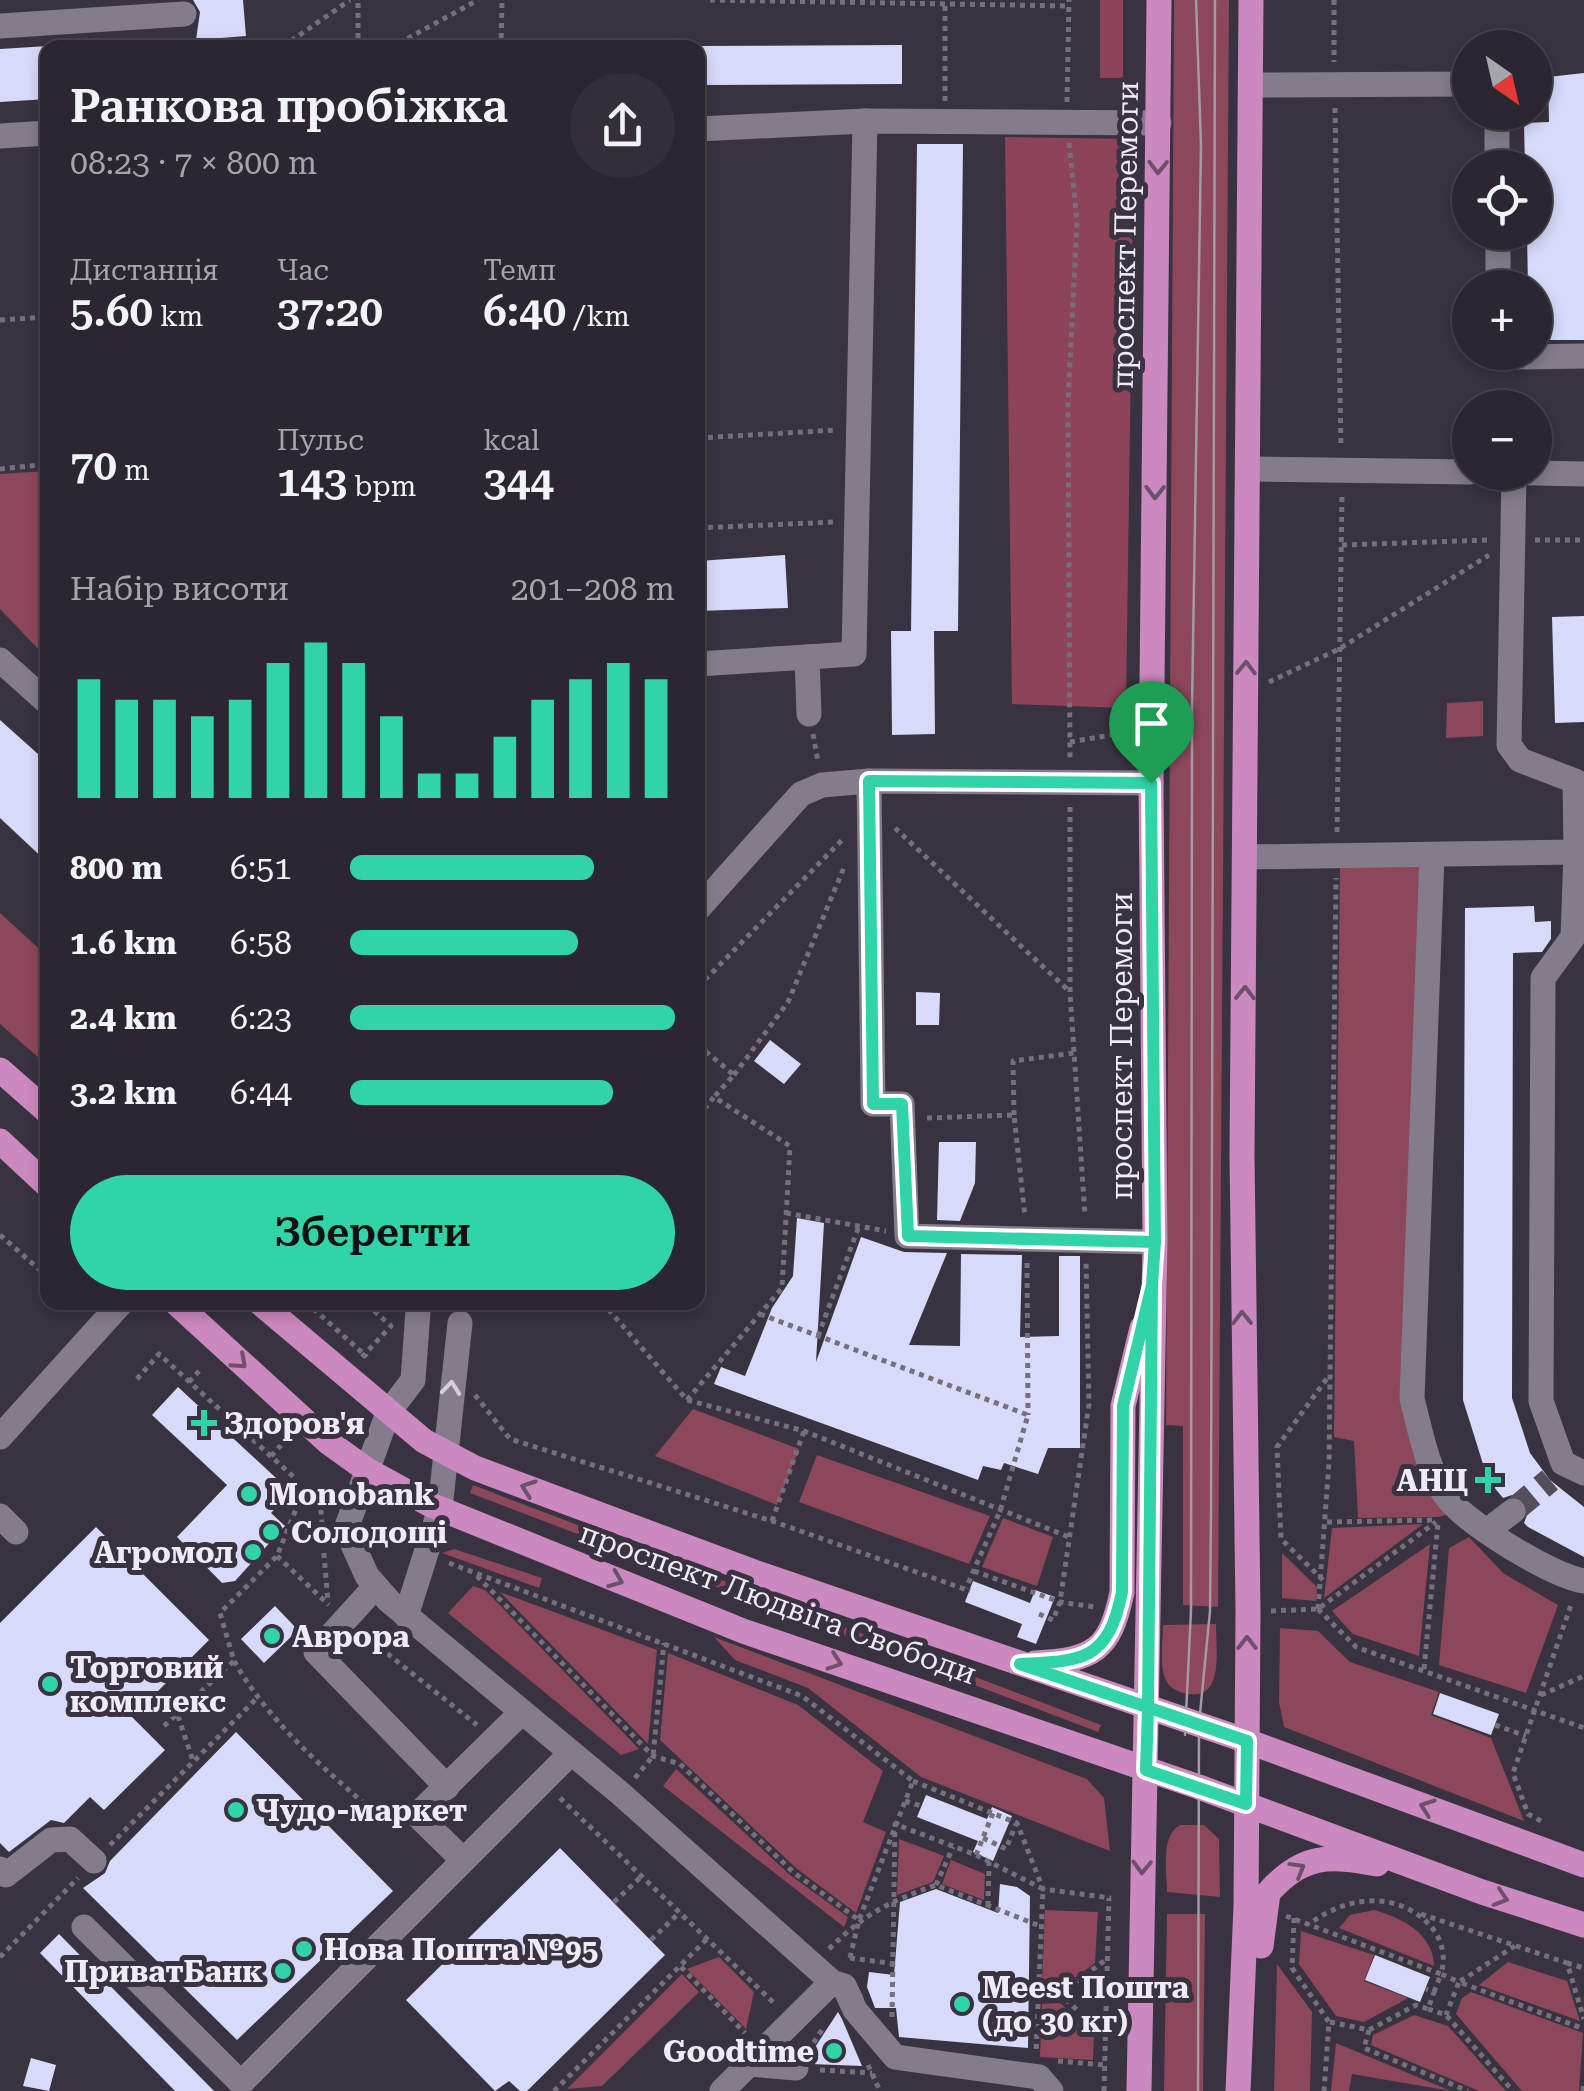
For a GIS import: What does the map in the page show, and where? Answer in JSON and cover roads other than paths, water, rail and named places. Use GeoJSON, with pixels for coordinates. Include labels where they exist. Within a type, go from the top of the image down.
{"type":"FeatureCollection","features":[{"type":"Feature","properties":{"kind":"main road","name":"проспект Перемоги"},"geometry":{"type":"LineString","coordinates":[[1139,2091],[1155,1242],[1151,783],[1159,0]]}},
{"type":"Feature","properties":{"kind":"main road"},"geometry":{"type":"LineString","coordinates":[[1238,2091],[1246,1906],[1242,1242],[1251,0]]}},
{"type":"Feature","properties":{"kind":"main road"},"geometry":{"type":"LineString","coordinates":[[0,1070],[40,1105]]}},
{"type":"Feature","properties":{"kind":"main road"},"geometry":{"type":"LineString","coordinates":[[0,1141],[40,1178]]}},
{"type":"Feature","properties":{"kind":"main road"},"geometry":{"type":"LineString","coordinates":[[1020,1664],[1072,1661],[1088,1656],[1102,1646],[1117,1616],[1122,1592],[1123,1406],[1152,1285]]}},
{"type":"Feature","properties":{"kind":"main road","name":"проспект Людвіга Свободи"},"geometry":{"type":"LineString","coordinates":[[184,1310],[304,1422],[367,1470],[440,1509],[743,1630],[1584,1925]]}},
{"type":"Feature","properties":{"kind":"main road","name":"проспект Людвіга Свободи"},"geometry":{"type":"LineString","coordinates":[[268,1310],[388,1413],[445,1454],[475,1468],[754,1572],[1247,1741],[1584,1865]]}},
{"type":"Feature","properties":{"kind":"main road"},"geometry":{"type":"LineString","coordinates":[[1254,2091],[1262,1928],[1268,1893],[1279,1880],[1301,1864],[1322,1857],[1441,1876]]}},
{"type":"Feature","properties":{"kind":"street"},"geometry":{"type":"LineString","coordinates":[[0,26],[184,14]]}},
{"type":"Feature","properties":{"kind":"street"},"geometry":{"type":"LineString","coordinates":[[1250,85],[1452,84]]}},
{"type":"Feature","properties":{"kind":"street"},"geometry":{"type":"LineString","coordinates":[[705,664],[854,654],[865,121]]}},
{"type":"Feature","properties":{"kind":"street"},"geometry":{"type":"LineString","coordinates":[[705,129],[865,121],[1158,123]]}},
{"type":"Feature","properties":{"kind":"street"},"geometry":{"type":"LineString","coordinates":[[0,136],[40,134]]}},
{"type":"Feature","properties":{"kind":"street"},"geometry":{"type":"LineString","coordinates":[[1552,356],[1584,356]]}},
{"type":"Feature","properties":{"kind":"street"},"geometry":{"type":"LineString","coordinates":[[1250,469],[1452,472]]}},
{"type":"Feature","properties":{"kind":"street"},"geometry":{"type":"LineString","coordinates":[[1552,473],[1584,474]]}},
{"type":"Feature","properties":{"kind":"street"},"geometry":{"type":"LineString","coordinates":[[1513,490],[1510,744],[1520,760],[1580,781],[1572,952],[1543,978],[1541,1402],[1566,1472]]}},
{"type":"Feature","properties":{"kind":"street"},"geometry":{"type":"LineString","coordinates":[[806,657],[809,714]]}},
{"type":"Feature","properties":{"kind":"street"},"geometry":{"type":"LineString","coordinates":[[0,660],[40,696]]}},
{"type":"Feature","properties":{"kind":"street"},"geometry":{"type":"LineString","coordinates":[[869,781],[873,1104],[902,1104],[908,1236],[1155,1242]]}},
{"type":"Feature","properties":{"kind":"street"},"geometry":{"type":"LineString","coordinates":[[705,901],[801,794],[822,785],[869,781],[1151,783]]}},
{"type":"Feature","properties":{"kind":"street"},"geometry":{"type":"LineString","coordinates":[[1246,856],[1576,852]]}},
{"type":"Feature","properties":{"kind":"street"},"geometry":{"type":"LineString","coordinates":[[1432,856],[1412,1398],[1445,1494],[1488,1530],[1546,1569],[1582,1580]]}},
{"type":"Feature","properties":{"kind":"street"},"geometry":{"type":"LineString","coordinates":[[0,1436],[115,1310]]}},
{"type":"Feature","properties":{"kind":"street"},"geometry":{"type":"LineString","coordinates":[[418,1311],[412,1380],[388,1413],[367,1470],[334,1528],[375,1587],[832,1982],[844,1986],[855,2010],[895,2056],[1040,2076]]}},
{"type":"Feature","properties":{"kind":"street"},"geometry":{"type":"LineString","coordinates":[[406,1616],[440,1509],[460,1323]]}},
{"type":"Feature","properties":{"kind":"street"},"geometry":{"type":"LineString","coordinates":[[1488,1530],[1513,1511]]}},
{"type":"Feature","properties":{"kind":"street"},"geometry":{"type":"LineString","coordinates":[[375,1587],[316,1652],[447,1787]]}},
{"type":"Feature","properties":{"kind":"street"},"geometry":{"type":"LineString","coordinates":[[462,1859],[417,1815],[522,1712]]}},
{"type":"Feature","properties":{"kind":"street"},"geometry":{"type":"LineString","coordinates":[[84,1927],[241,2083],[571,1753]]}},
{"type":"Feature","properties":{"kind":"street"},"geometry":{"type":"LineString","coordinates":[[0,1869],[6,1875],[51,1840],[70,1839],[94,1861]]}},
{"type":"Feature","properties":{"kind":"street"},"geometry":{"type":"LineString","coordinates":[[722,2091],[832,1982]]}},
{"type":"Feature","properties":{"kind":"street"},"geometry":{"type":"LineString","coordinates":[[749,2064],[796,2068]]}},
{"type":"Feature","properties":{"kind":"tunnel"},"geometry":{"type":"LineString","coordinates":[[1513,1511],[1550,1480]]}},
{"type":"Feature","properties":{"kind":"tram line"},"geometry":{"type":"LineString","coordinates":[[1185,1735],[1191,1611],[1192,708],[1201,145],[1196,0]]}},
{"type":"Feature","properties":{"kind":"tram line"},"geometry":{"type":"LineString","coordinates":[[1198,2091],[1199,1724],[1210,1611],[1211,1510],[1215,0]]}},
{"type":"Feature","properties":{"kind":"place","name":"Здоров'я"},"geometry":{"type":"Point","coordinates":[204,1423]}},
{"type":"Feature","properties":{"kind":"place","name":"АНЦ"},"geometry":{"type":"Point","coordinates":[1488,1480]}},
{"type":"Feature","properties":{"kind":"place","name":"Monobank"},"geometry":{"type":"Point","coordinates":[249,1494]}},
{"type":"Feature","properties":{"kind":"place","name":"Солодощі"},"geometry":{"type":"Point","coordinates":[271,1532]}},
{"type":"Feature","properties":{"kind":"place","name":"Агромол"},"geometry":{"type":"Point","coordinates":[253,1552]}},
{"type":"Feature","properties":{"kind":"place","name":"Аврора"},"geometry":{"type":"Point","coordinates":[272,1636]}},
{"type":"Feature","properties":{"kind":"place","name":"Торговий комплекс"},"geometry":{"type":"Point","coordinates":[50,1684]}},
{"type":"Feature","properties":{"kind":"place","name":"Чудо-маркет"},"geometry":{"type":"Point","coordinates":[236,1810]}},
{"type":"Feature","properties":{"kind":"place","name":"Нова Пошта №95"},"geometry":{"type":"Point","coordinates":[304,1949]}},
{"type":"Feature","properties":{"kind":"place","name":"ПриватБанк"},"geometry":{"type":"Point","coordinates":[283,1971]}},
{"type":"Feature","properties":{"kind":"place","name":"Meest Пошта (до 30 кг)"},"geometry":{"type":"Point","coordinates":[962,2004]}},
{"type":"Feature","properties":{"kind":"place","name":"Goodtime"},"geometry":{"type":"Point","coordinates":[834,2051]}}]}
